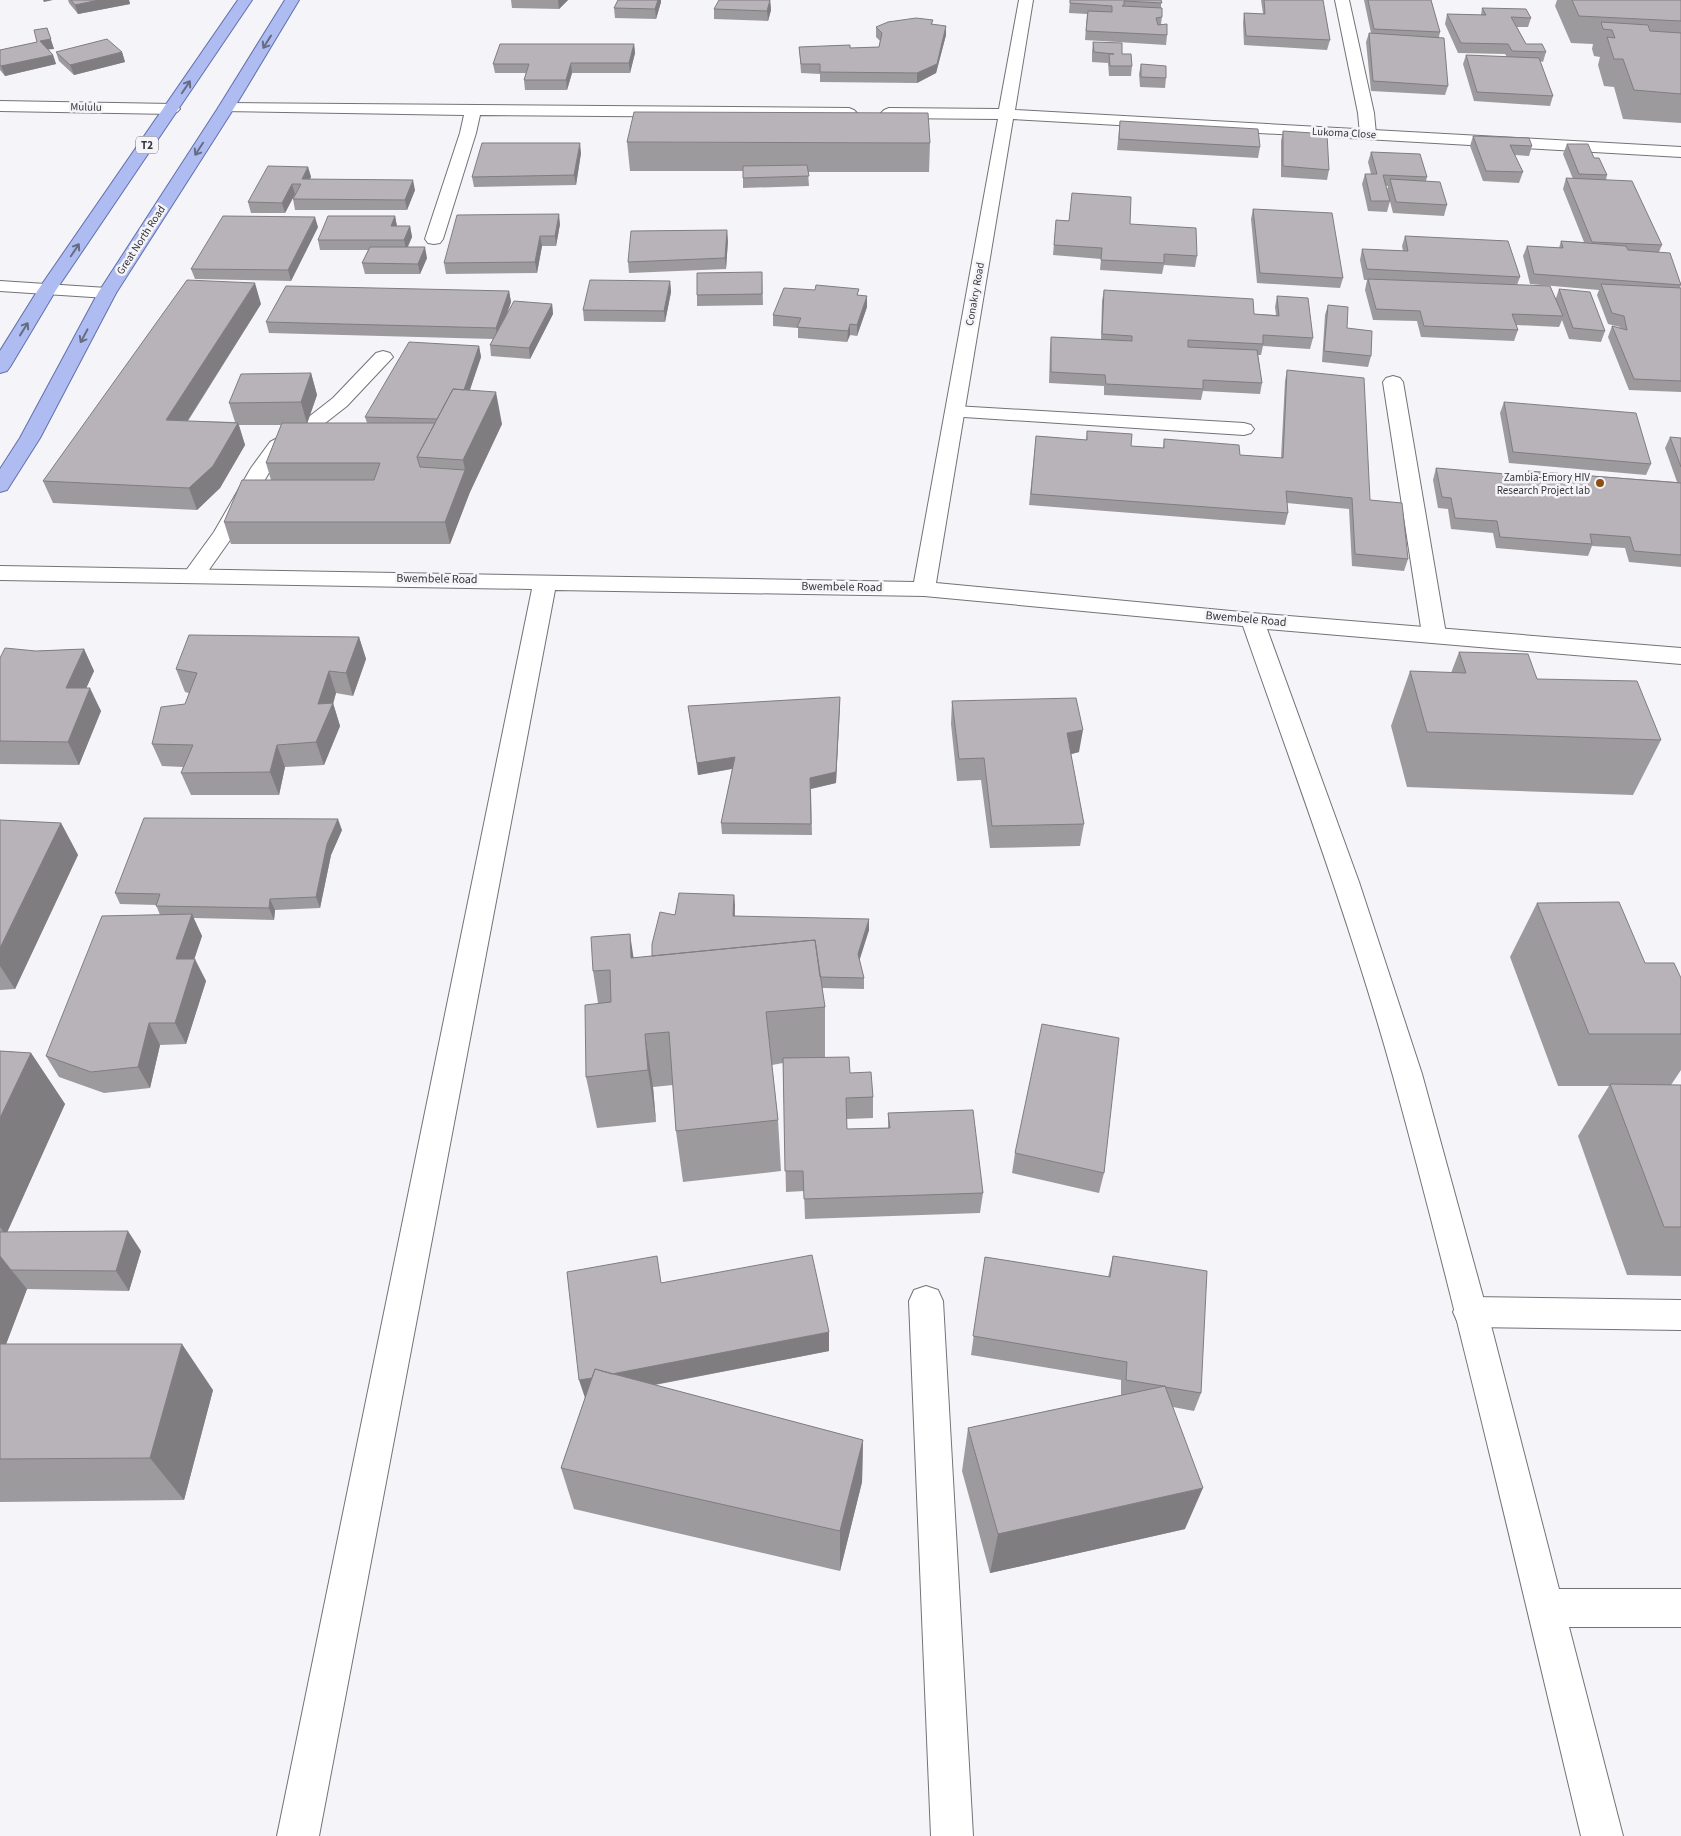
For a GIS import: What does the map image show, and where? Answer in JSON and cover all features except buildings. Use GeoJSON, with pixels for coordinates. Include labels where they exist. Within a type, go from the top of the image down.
{"type":"FeatureCollection","features":[{"type":"Feature","properties":{"kind":"main road","name":"T2"},"geometry":{"type":"LineString","coordinates":[[0,367],[47,290],[245,0]]}},
{"type":"Feature","properties":{"kind":"main road","name":"Great North Road"},"geometry":{"type":"LineString","coordinates":[[0,486],[30,438],[107,293],[226,108],[292,0]]}},
{"type":"Feature","properties":{"kind":"street","name":"Conakry Road"},"geometry":{"type":"LineString","coordinates":[[924,589],[1026,0]]}},
{"type":"Feature","properties":{"kind":"street"},"geometry":{"type":"LineString","coordinates":[[1342,0],[1366,113],[1368,134]]}},
{"type":"Feature","properties":{"kind":"street","name":"Mululu"},"geometry":{"type":"LineString","coordinates":[[0,106],[172,109]]}},
{"type":"Feature","properties":{"kind":"street","name":"Lukoma Close"},"geometry":{"type":"LineString","coordinates":[[226,108],[1007,114],[1681,152]]}},
{"type":"Feature","properties":{"kind":"street"},"geometry":{"type":"LineString","coordinates":[[434,239],[468,134],[473,110]]}},
{"type":"Feature","properties":{"kind":"street"},"geometry":{"type":"LineString","coordinates":[[0,286],[107,293]]}},
{"type":"Feature","properties":{"kind":"street"},"geometry":{"type":"LineString","coordinates":[[193,576],[224,533],[261,468],[277,446],[299,434],[340,402],[383,357]]}},
{"type":"Feature","properties":{"kind":"street"},"geometry":{"type":"LineString","coordinates":[[1393,382],[1434,634]]}},
{"type":"Feature","properties":{"kind":"street"},"geometry":{"type":"LineString","coordinates":[[954,412],[1244,429]]}},
{"type":"Feature","properties":{"kind":"street","name":"Bwembele Road"},"geometry":{"type":"LineString","coordinates":[[0,573],[924,589],[1252,620],[1681,656]]}},
{"type":"Feature","properties":{"kind":"street"},"geometry":{"type":"LineString","coordinates":[[298,1836],[545,581]]}},
{"type":"Feature","properties":{"kind":"street"},"geometry":{"type":"LineString","coordinates":[[1252,620],[1346,882],[1398,1047],[1470,1312],[1602,1836]]}},
{"type":"Feature","properties":{"kind":"street"},"geometry":{"type":"LineString","coordinates":[[926,1301],[952,1836]]}},
{"type":"Feature","properties":{"kind":"street"},"geometry":{"type":"LineString","coordinates":[[1470,1312],[1681,1316]]}},
{"type":"Feature","properties":{"kind":"street"},"geometry":{"type":"LineString","coordinates":[[1544,1608],[1681,1608]]}},
{"type":"Feature","properties":{"kind":"place","name":"Zambia-Emory HIV Research Project lab"},"geometry":{"type":"Point","coordinates":[1600,483]}}]}
